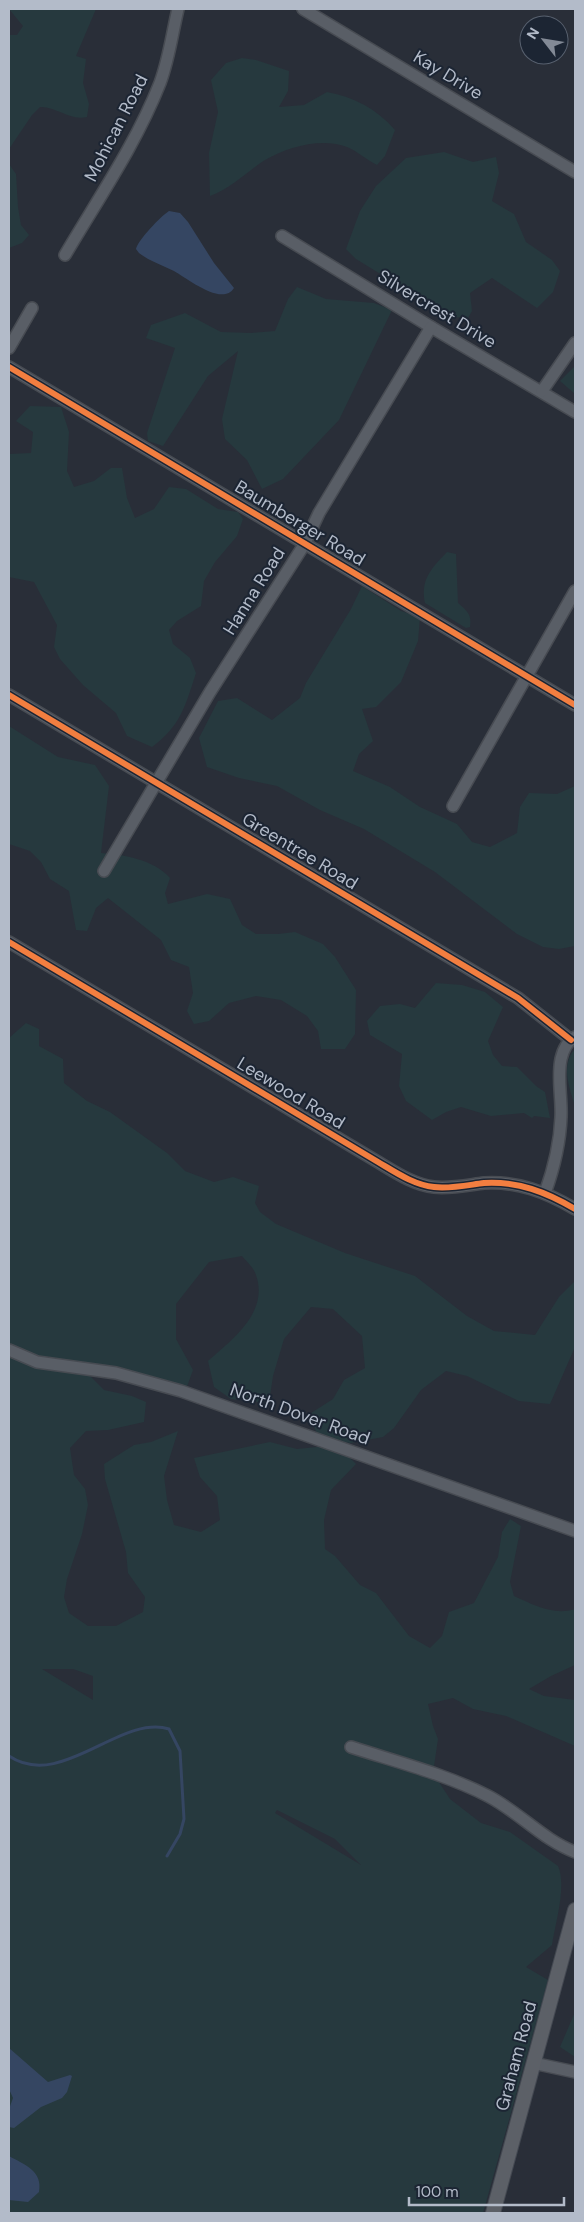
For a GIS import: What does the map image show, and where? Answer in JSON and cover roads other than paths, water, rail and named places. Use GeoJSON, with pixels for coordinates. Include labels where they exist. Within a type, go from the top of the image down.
{"type":"FeatureCollection","features":[{"type":"Feature","properties":{"kind":"main road","name":"Graham Road"},"geometry":{"type":"LineString","coordinates":[[492,2213],[575,1910]]}},
{"type":"Feature","properties":{"kind":"street","name":"Mohican Road"},"geometry":{"type":"LineString","coordinates":[[64,255],[130,146],[151,104],[168,60],[178,9]]}},
{"type":"Feature","properties":{"kind":"street","name":"Kay Drive"},"geometry":{"type":"LineString","coordinates":[[303,9],[575,172]]}},
{"type":"Feature","properties":{"kind":"street","name":"Silvercrest Drive"},"geometry":{"type":"LineString","coordinates":[[282,236],[575,412]]}},
{"type":"Feature","properties":{"kind":"street"},"geometry":{"type":"LineString","coordinates":[[9,348],[32,308]]}},
{"type":"Feature","properties":{"kind":"street","name":"Hanna Road"},"geometry":{"type":"LineString","coordinates":[[104,871],[210,692],[304,545],[320,513],[431,327]]}},
{"type":"Feature","properties":{"kind":"street"},"geometry":{"type":"LineString","coordinates":[[542,391],[575,343]]}},
{"type":"Feature","properties":{"kind":"street","name":"Baumberger Road"},"geometry":{"type":"LineString","coordinates":[[9,367],[271,523],[304,545],[340,564],[575,705]]}},
{"type":"Feature","properties":{"kind":"street"},"geometry":{"type":"LineString","coordinates":[[453,806],[575,591]]}},
{"type":"Feature","properties":{"kind":"street","name":"Greentree Road"},"geometry":{"type":"LineString","coordinates":[[9,695],[518,998],[573,1038],[560,1061],[561,1117],[558,1153],[545,1193]]}},
{"type":"Feature","properties":{"kind":"street","name":"Leewood Road"},"geometry":{"type":"LineString","coordinates":[[9,942],[410,1180],[435,1187],[486,1183],[510,1184],[545,1193],[575,1209]]}},
{"type":"Feature","properties":{"kind":"street","name":"North Dover Road"},"geometry":{"type":"LineString","coordinates":[[9,1350],[37,1362],[116,1373],[181,1391],[575,1531]]}},
{"type":"Feature","properties":{"kind":"street"},"geometry":{"type":"LineString","coordinates":[[351,1747],[413,1766],[475,1790],[510,1809],[553,1841],[575,1852]]}},
{"type":"Feature","properties":{"kind":"street"},"geometry":{"type":"LineString","coordinates":[[533,2063],[575,2072]]}},
{"type":"Feature","properties":{"kind":"water"},"geometry":{"type":"Polygon","coordinates":[[[169,211],[180,213],[188,222],[214,263],[234,288],[229,293],[213,293],[204,289],[147,258],[136,249],[150,228],[169,211]]]}},
{"type":"Feature","properties":{"kind":"water"},"geometry":{"type":"Polygon","coordinates":[[[9,2048],[48,2082],[72,2076],[67,2092],[62,2098],[41,2107],[14,2128],[9,2127],[9,2109],[13,2098],[9,2089],[9,2048]]]}},
{"type":"Feature","properties":{"kind":"water"},"geometry":{"type":"Polygon","coordinates":[[[9,2156],[27,2166],[38,2179],[40,2185],[39,2192],[28,2202],[9,2200],[9,2156]]]}},
{"type":"Feature","properties":{"kind":"waterway"},"geometry":{"type":"LineString","coordinates":[[9,1756],[29,1764],[49,1764],[70,1759],[131,1732],[150,1727],[169,1729],[180,1751],[184,1819],[180,1834],[167,1856]]}}]}
